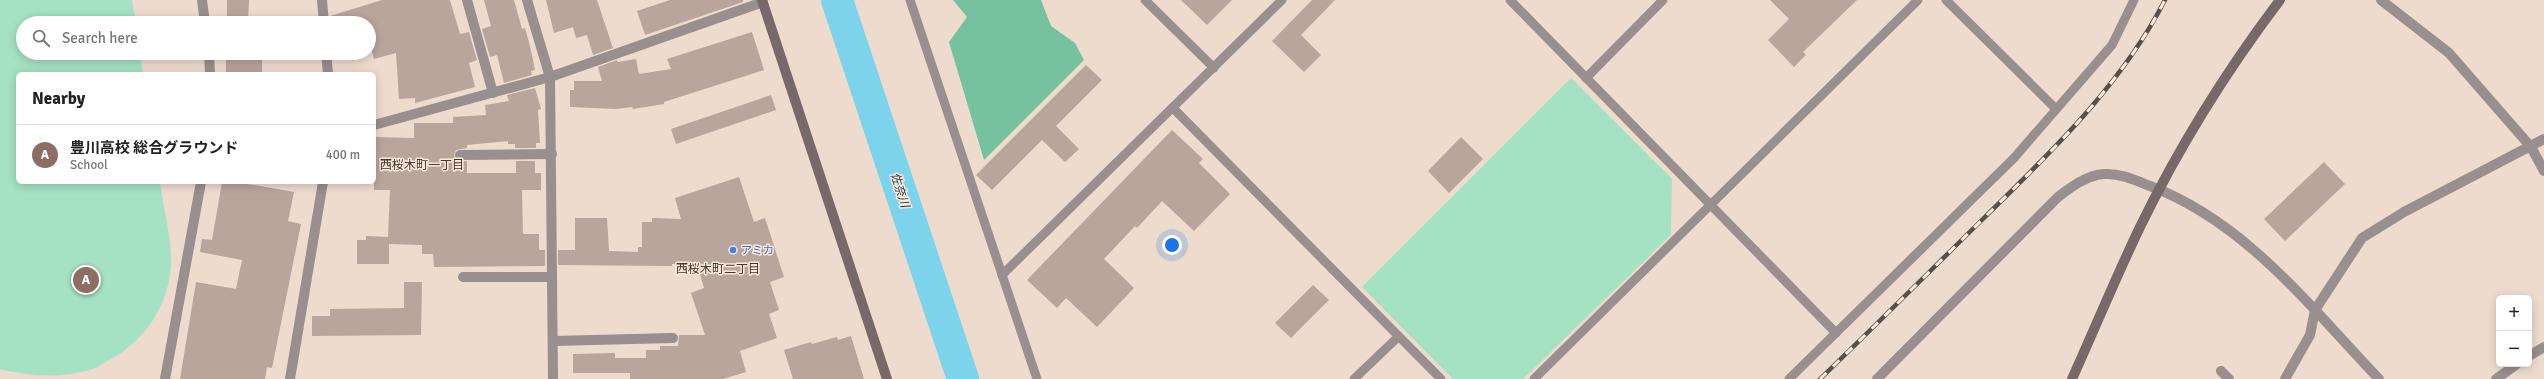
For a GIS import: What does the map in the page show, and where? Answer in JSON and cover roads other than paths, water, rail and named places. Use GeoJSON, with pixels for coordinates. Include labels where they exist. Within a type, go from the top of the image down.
{"type":"FeatureCollection","features":[{"type":"Feature","properties":{"kind":"street"},"geometry":{"type":"LineString","coordinates":[[202,0],[204,16]]}},
{"type":"Feature","properties":{"kind":"street"},"geometry":{"type":"LineString","coordinates":[[322,0],[323,16]]}},
{"type":"Feature","properties":{"kind":"street"},"geometry":{"type":"LineString","coordinates":[[467,0],[493,93]]}},
{"type":"Feature","properties":{"kind":"street"},"geometry":{"type":"LineString","coordinates":[[527,0],[550,77],[552,154],[553,379]]}},
{"type":"Feature","properties":{"kind":"street"},"geometry":{"type":"LineString","coordinates":[[2072,379],[2140,227],[2160,190],[2226,75],[2280,0]]}},
{"type":"Feature","properties":{"kind":"street"},"geometry":{"type":"LineString","coordinates":[[2381,0],[2449,53],[2531,147],[2544,171]]}},
{"type":"Feature","properties":{"kind":"street"},"geometry":{"type":"LineString","coordinates":[[376,124],[550,77],[762,1],[887,379]]}},
{"type":"Feature","properties":{"kind":"street"},"geometry":{"type":"LineString","coordinates":[[209,60],[210,72]]}},
{"type":"Feature","properties":{"kind":"street"},"geometry":{"type":"LineString","coordinates":[[327,60],[328,72]]}},
{"type":"Feature","properties":{"kind":"street"},"geometry":{"type":"LineString","coordinates":[[2285,379],[2310,335],[2316,310],[2362,238],[2404,212],[2544,139]]}},
{"type":"Feature","properties":{"kind":"street"},"geometry":{"type":"LineString","coordinates":[[460,156],[552,154]]}},
{"type":"Feature","properties":{"kind":"street"},"geometry":{"type":"LineString","coordinates":[[1877,379],[2058,197],[2086,179],[2103,174],[2125,176],[2160,190],[2202,210],[2262,257],[2316,310],[2379,379]]}},
{"type":"Feature","properties":{"kind":"street"},"geometry":{"type":"LineString","coordinates":[[165,379],[202,184]]}},
{"type":"Feature","properties":{"kind":"street"},"geometry":{"type":"LineString","coordinates":[[290,379],[322,184]]}},
{"type":"Feature","properties":{"kind":"street"},"geometry":{"type":"LineString","coordinates":[[463,277],[552,277]]}},
{"type":"Feature","properties":{"kind":"street"},"geometry":{"type":"LineString","coordinates":[[553,341],[673,338]]}},
{"type":"Feature","properties":{"kind":"street"},"geometry":{"type":"LineString","coordinates":[[2532,354],[2544,347]]}},
{"type":"Feature","properties":{"kind":"street"},"geometry":{"type":"LineString","coordinates":[[2496,379],[2513,367]]}},
{"type":"Feature","properties":{"kind":"street"},"geometry":{"type":"LineString","coordinates":[[2221,371],[2229,379]]}},
{"type":"Feature","properties":{"kind":"lane"},"geometry":{"type":"LineString","coordinates":[[910,0],[1037,379]]}},
{"type":"Feature","properties":{"kind":"lane"},"geometry":{"type":"LineString","coordinates":[[1145,0],[1214,68]]}},
{"type":"Feature","properties":{"kind":"lane"},"geometry":{"type":"LineString","coordinates":[[1002,276],[1282,0]]}},
{"type":"Feature","properties":{"kind":"lane"},"geometry":{"type":"LineString","coordinates":[[1510,0],[1836,333]]}},
{"type":"Feature","properties":{"kind":"lane"},"geometry":{"type":"LineString","coordinates":[[1586,78],[1663,0]]}},
{"type":"Feature","properties":{"kind":"lane"},"geometry":{"type":"LineString","coordinates":[[1534,379],[1711,206],[1918,0]]}},
{"type":"Feature","properties":{"kind":"lane"},"geometry":{"type":"LineString","coordinates":[[1946,0],[2056,109]]}},
{"type":"Feature","properties":{"kind":"lane"},"geometry":{"type":"LineString","coordinates":[[1789,379],[2014,158],[2112,45],[2134,0]]}},
{"type":"Feature","properties":{"kind":"lane"},"geometry":{"type":"LineString","coordinates":[[1173,108],[1441,379]]}},
{"type":"Feature","properties":{"kind":"lane"},"geometry":{"type":"LineString","coordinates":[[1354,379],[1398,336]]}},
{"type":"Feature","properties":{"kind":"waterway","name":"佐奈川"},"geometry":{"type":"LineString","coordinates":[[837,0],[963,379]]}},
{"type":"Feature","properties":{"kind":"railway"},"geometry":{"type":"LineString","coordinates":[[1820,379],[2061,141],[2107,88],[2128,60],[2148,31],[2165,0]]}},
{"type":"Feature","properties":{"kind":"place","name":"アミカ"},"geometry":{"type":"Point","coordinates":[733,250]}},
{"type":"Feature","properties":{"kind":"place","name":"豊川高校 総合グラウンド"},"geometry":{"type":"Point","coordinates":[86,280]}},
{"type":"Feature","properties":{"kind":"district","name":"西桜木町一丁目"},"geometry":{"type":"Point","coordinates":[422,165]}},
{"type":"Feature","properties":{"kind":"district","name":"西桜木町二丁目"},"geometry":{"type":"Point","coordinates":[718,269]}}]}
